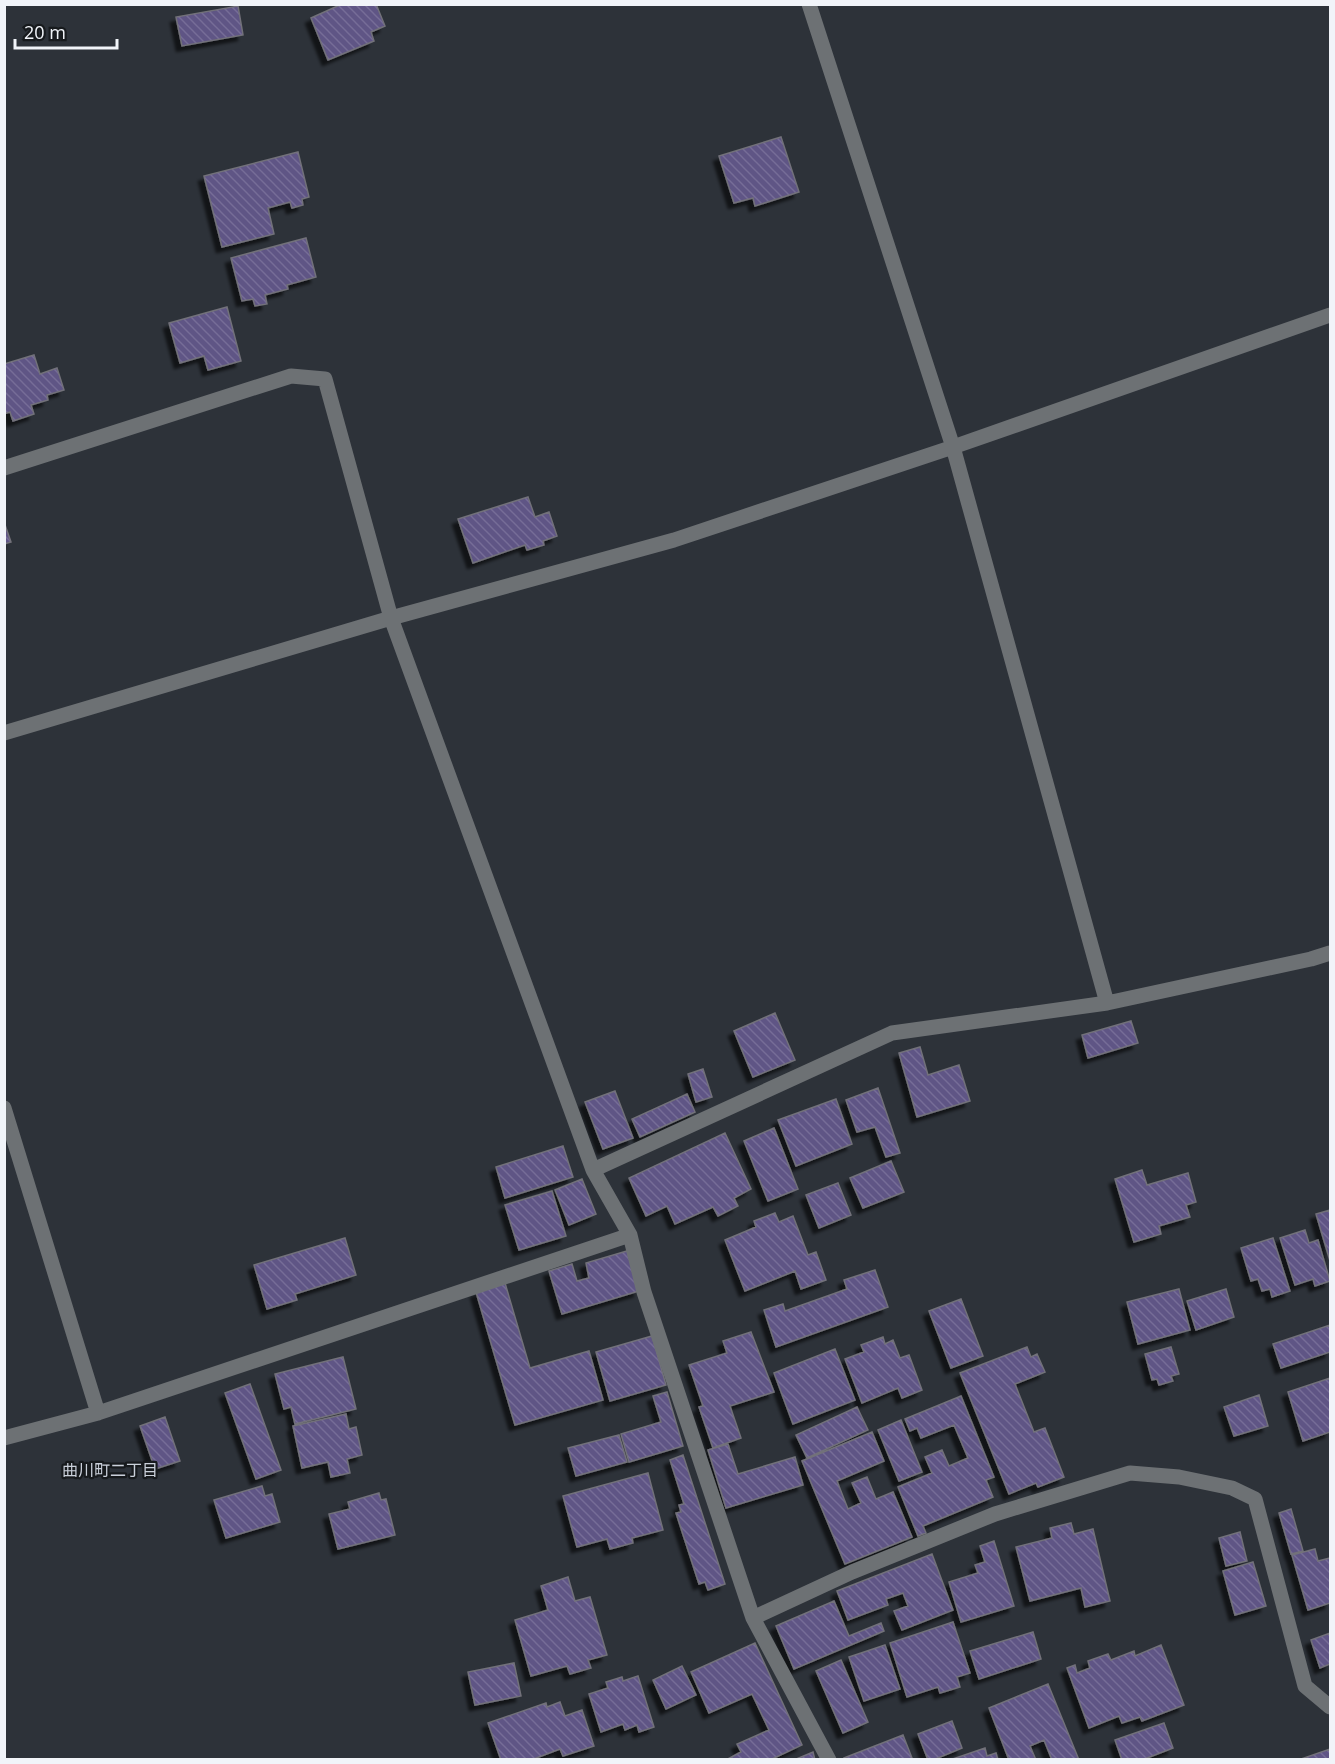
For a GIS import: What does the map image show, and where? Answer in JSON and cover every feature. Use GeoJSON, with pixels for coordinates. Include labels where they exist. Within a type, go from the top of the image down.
{"type":"FeatureCollection","features":[{"type":"Feature","properties":{"kind":"street"},"geometry":{"type":"LineString","coordinates":[[809,4],[953,447],[1107,1003]]}},
{"type":"Feature","properties":{"kind":"street"},"geometry":{"type":"LineString","coordinates":[[4,733],[391,618],[674,540],[953,447],[1330,315]]}},
{"type":"Feature","properties":{"kind":"street"},"geometry":{"type":"LineString","coordinates":[[4,468],[291,376],[325,379],[391,618],[593,1170],[630,1234],[644,1292],[753,1618],[829,1760]]}},
{"type":"Feature","properties":{"kind":"street"},"geometry":{"type":"LineString","coordinates":[[593,1170],[892,1033],[1107,1003],[1330,953]]}},
{"type":"Feature","properties":{"kind":"street"},"geometry":{"type":"LineString","coordinates":[[4,1108],[98,1413]]}},
{"type":"Feature","properties":{"kind":"street"},"geometry":{"type":"LineString","coordinates":[[4,1438],[98,1413],[630,1234]]}},
{"type":"Feature","properties":{"kind":"street"},"geometry":{"type":"LineString","coordinates":[[753,1618],[852,1572],[995,1514],[1130,1473],[1179,1477],[1232,1488],[1255,1499],[1305,1686],[1330,1707]]}},
{"type":"Feature","properties":{"kind":"building"},"geometry":{"type":"Polygon","coordinates":[[[342,4],[376,4],[385,26],[371,32],[374,41],[328,60],[311,18],[342,4]]]}},
{"type":"Feature","properties":{"kind":"building"},"geometry":{"type":"Polygon","coordinates":[[[238,6],[243,35],[182,46],[176,17],[238,6]]]}},
{"type":"Feature","properties":{"kind":"building"},"geometry":{"type":"Polygon","coordinates":[[[781,137],[799,192],[755,206],[753,198],[734,203],[719,156],[781,137]]]}},
{"type":"Feature","properties":{"kind":"building"},"geometry":{"type":"Polygon","coordinates":[[[298,152],[309,197],[302,199],[303,205],[292,208],[290,202],[268,208],[274,234],[222,247],[204,176],[298,152]]]}},
{"type":"Feature","properties":{"kind":"building"},"geometry":{"type":"Polygon","coordinates":[[[306,238],[316,277],[287,285],[288,289],[265,295],[267,304],[255,306],[253,299],[242,301],[231,258],[306,238]]]}},
{"type":"Feature","properties":{"kind":"building"},"geometry":{"type":"Polygon","coordinates":[[[227,307],[241,361],[208,370],[204,356],[180,363],[169,323],[227,307]]]}},
{"type":"Feature","properties":{"kind":"building"},"geometry":{"type":"Polygon","coordinates":[[[34,355],[40,374],[57,368],[64,390],[47,395],[48,400],[31,405],[34,414],[13,421],[10,412],[4,414],[4,364],[34,355]]]}},
{"type":"Feature","properties":{"kind":"building"},"geometry":{"type":"Polygon","coordinates":[[[528,497],[535,517],[549,512],[557,536],[543,541],[544,545],[527,550],[525,545],[473,563],[458,519],[528,497]]]}},
{"type":"Feature","properties":{"kind":"building"},"geometry":{"type":"Polygon","coordinates":[[[4,522],[11,542],[4,544],[4,522]]]}},
{"type":"Feature","properties":{"kind":"building"},"geometry":{"type":"Polygon","coordinates":[[[775,1013],[795,1060],[753,1077],[734,1031],[775,1013]]]}},
{"type":"Feature","properties":{"kind":"building"},"geometry":{"type":"Polygon","coordinates":[[[1131,1021],[1138,1043],[1088,1058],[1082,1035],[1131,1021]]]}},
{"type":"Feature","properties":{"kind":"building"},"geometry":{"type":"Polygon","coordinates":[[[920,1047],[928,1075],[959,1065],[970,1101],[917,1117],[899,1053],[920,1047]]]}},
{"type":"Feature","properties":{"kind":"building"},"geometry":{"type":"Polygon","coordinates":[[[703,1069],[712,1097],[696,1102],[688,1074],[703,1069]]]}},
{"type":"Feature","properties":{"kind":"building"},"geometry":{"type":"Polygon","coordinates":[[[878,1088],[900,1153],[886,1157],[875,1127],[857,1132],[846,1100],[878,1088]]]}},
{"type":"Feature","properties":{"kind":"building"},"geometry":{"type":"Polygon","coordinates":[[[615,1091],[633,1138],[603,1149],[585,1102],[615,1091]]]}},
{"type":"Feature","properties":{"kind":"building"},"geometry":{"type":"Polygon","coordinates":[[[687,1094],[695,1112],[640,1137],[632,1119],[687,1094]]]}},
{"type":"Feature","properties":{"kind":"building"},"geometry":{"type":"Polygon","coordinates":[[[836,1099],[852,1144],[796,1166],[778,1120],[836,1099]]]}},
{"type":"Feature","properties":{"kind":"building"},"geometry":{"type":"Polygon","coordinates":[[[774,1128],[798,1189],[768,1201],[744,1141],[774,1128]]]}},
{"type":"Feature","properties":{"kind":"building"},"geometry":{"type":"Polygon","coordinates":[[[725,1133],[751,1189],[734,1198],[738,1206],[718,1216],[713,1207],[675,1224],[667,1206],[646,1216],[629,1178],[725,1133]]]}},
{"type":"Feature","properties":{"kind":"building"},"geometry":{"type":"Polygon","coordinates":[[[563,1146],[573,1177],[505,1198],[496,1167],[563,1146]]]}},
{"type":"Feature","properties":{"kind":"building"},"geometry":{"type":"Polygon","coordinates":[[[891,1161],[904,1192],[863,1208],[850,1178],[891,1161]]]}},
{"type":"Feature","properties":{"kind":"building"},"geometry":{"type":"Polygon","coordinates":[[[1142,1170],[1147,1185],[1188,1173],[1196,1202],[1186,1205],[1190,1217],[1159,1226],[1161,1234],[1134,1242],[1115,1179],[1142,1170]]]}},
{"type":"Feature","properties":{"kind":"building"},"geometry":{"type":"Polygon","coordinates":[[[582,1179],[596,1214],[569,1225],[555,1190],[582,1179]]]}},
{"type":"Feature","properties":{"kind":"building"},"geometry":{"type":"Polygon","coordinates":[[[838,1183],[851,1215],[819,1228],[806,1195],[838,1183]]]}},
{"type":"Feature","properties":{"kind":"building"},"geometry":{"type":"Polygon","coordinates":[[[552,1191],[566,1236],[519,1250],[505,1205],[552,1191]]]}},
{"type":"Feature","properties":{"kind":"building"},"geometry":{"type":"Polygon","coordinates":[[[1330,1210],[1330,1261],[1316,1214],[1330,1210]]]}},
{"type":"Feature","properties":{"kind":"building"},"geometry":{"type":"Polygon","coordinates":[[[775,1213],[779,1222],[793,1216],[808,1255],[816,1252],[826,1280],[801,1289],[795,1271],[745,1291],[725,1240],[756,1227],[754,1221],[775,1213]]]}},
{"type":"Feature","properties":{"kind":"building"},"geometry":{"type":"Polygon","coordinates":[[[1305,1230],[1309,1243],[1318,1240],[1330,1281],[1315,1286],[1313,1279],[1295,1285],[1280,1238],[1305,1230]]]}},
{"type":"Feature","properties":{"kind":"building"},"geometry":{"type":"Polygon","coordinates":[[[345,1238],[356,1275],[295,1294],[297,1300],[267,1309],[254,1265],[345,1238]]]}},
{"type":"Feature","properties":{"kind":"building"},"geometry":{"type":"Polygon","coordinates":[[[1273,1238],[1290,1291],[1272,1297],[1270,1289],[1262,1291],[1258,1279],[1251,1281],[1241,1248],[1273,1238]]]}},
{"type":"Feature","properties":{"kind":"building"},"geometry":{"type":"Polygon","coordinates":[[[627,1251],[639,1291],[562,1314],[549,1271],[572,1264],[577,1281],[589,1278],[586,1263],[627,1251]]]}},
{"type":"Feature","properties":{"kind":"building"},"geometry":{"type":"Polygon","coordinates":[[[875,1270],[888,1307],[776,1347],[764,1310],[783,1304],[785,1311],[847,1289],[844,1280],[875,1270]]]}},
{"type":"Feature","properties":{"kind":"building"},"geometry":{"type":"Polygon","coordinates":[[[505,1283],[530,1368],[589,1351],[603,1400],[515,1425],[476,1292],[505,1283]]]}},
{"type":"Feature","properties":{"kind":"building"},"geometry":{"type":"Polygon","coordinates":[[[1179,1289],[1190,1330],[1138,1344],[1127,1302],[1179,1289]]]}},
{"type":"Feature","properties":{"kind":"building"},"geometry":{"type":"Polygon","coordinates":[[[1226,1289],[1234,1317],[1196,1330],[1187,1301],[1226,1289]]]}},
{"type":"Feature","properties":{"kind":"building"},"geometry":{"type":"Polygon","coordinates":[[[961,1299],[983,1356],[951,1368],[929,1311],[961,1299]]]}},
{"type":"Feature","properties":{"kind":"building"},"geometry":{"type":"Polygon","coordinates":[[[1330,1325],[1330,1352],[1281,1368],[1273,1344],[1330,1325]]]}},
{"type":"Feature","properties":{"kind":"building"},"geometry":{"type":"Polygon","coordinates":[[[751,1332],[774,1392],[730,1406],[741,1438],[713,1448],[699,1407],[703,1406],[689,1365],[727,1353],[723,1341],[751,1332]]]}},
{"type":"Feature","properties":{"kind":"building"},"geometry":{"type":"Polygon","coordinates":[[[652,1336],[666,1385],[610,1401],[596,1352],[652,1336]]]}},
{"type":"Feature","properties":{"kind":"building"},"geometry":{"type":"Polygon","coordinates":[[[883,1337],[885,1344],[893,1340],[900,1358],[909,1355],[922,1390],[902,1398],[898,1388],[862,1403],[845,1359],[864,1352],[861,1345],[883,1337]]]}},
{"type":"Feature","properties":{"kind":"building"},"geometry":{"type":"Polygon","coordinates":[[[1027,1347],[1031,1357],[1037,1354],[1045,1372],[1015,1384],[1034,1432],[1045,1428],[1064,1477],[1038,1487],[1036,1483],[1009,1494],[960,1373],[1027,1347]]]}},
{"type":"Feature","properties":{"kind":"building"},"geometry":{"type":"Polygon","coordinates":[[[1171,1347],[1179,1374],[1171,1376],[1173,1381],[1159,1385],[1157,1379],[1152,1380],[1145,1354],[1171,1347]]]}},
{"type":"Feature","properties":{"kind":"building"},"geometry":{"type":"Polygon","coordinates":[[[835,1349],[855,1400],[793,1424],[774,1373],[835,1349]]]}},
{"type":"Feature","properties":{"kind":"building"},"geometry":{"type":"Polygon","coordinates":[[[343,1357],[356,1409],[295,1424],[291,1407],[284,1409],[275,1374],[343,1357]]]}},
{"type":"Feature","properties":{"kind":"building"},"geometry":{"type":"Polygon","coordinates":[[[1330,1378],[1330,1432],[1303,1441],[1288,1392],[1330,1378]]]}},
{"type":"Feature","properties":{"kind":"building"},"geometry":{"type":"Polygon","coordinates":[[[250,1384],[281,1470],[256,1479],[225,1393],[250,1384]]]}},
{"type":"Feature","properties":{"kind":"building"},"geometry":{"type":"Polygon","coordinates":[[[667,1392],[683,1446],[629,1462],[621,1434],[661,1422],[653,1396],[667,1392]]]}},
{"type":"Feature","properties":{"kind":"building"},"geometry":{"type":"Polygon","coordinates":[[[1259,1395],[1268,1426],[1234,1436],[1224,1407],[1259,1395]]]}},
{"type":"Feature","properties":{"kind":"building"},"geometry":{"type":"Polygon","coordinates":[[[961,1396],[994,1477],[986,1480],[993,1497],[923,1526],[926,1533],[918,1536],[898,1487],[932,1473],[925,1457],[942,1450],[949,1466],[968,1458],[954,1425],[921,1438],[917,1428],[910,1431],[905,1419],[961,1396]]]}},
{"type":"Feature","properties":{"kind":"building"},"geometry":{"type":"Polygon","coordinates":[[[857,1407],[868,1430],[807,1458],[796,1435],[857,1407]]]}},
{"type":"Feature","properties":{"kind":"building"},"geometry":{"type":"Polygon","coordinates":[[[346,1414],[349,1429],[356,1427],[362,1455],[347,1459],[350,1473],[331,1477],[328,1462],[302,1468],[293,1426],[346,1414]]]}},
{"type":"Feature","properties":{"kind":"building"},"geometry":{"type":"Polygon","coordinates":[[[165,1417],[180,1461],[155,1469],[140,1426],[165,1417]]]}},
{"type":"Feature","properties":{"kind":"building"},"geometry":{"type":"Polygon","coordinates":[[[901,1420],[922,1472],[899,1481],[878,1430],[901,1420]]]}},
{"type":"Feature","properties":{"kind":"building"},"geometry":{"type":"Polygon","coordinates":[[[872,1432],[884,1461],[837,1481],[848,1509],[861,1503],[852,1483],[867,1477],[876,1499],[893,1492],[912,1537],[845,1564],[802,1461],[872,1432]]]}},
{"type":"Feature","properties":{"kind":"building"},"geometry":{"type":"Polygon","coordinates":[[[619,1435],[627,1462],[576,1476],[568,1448],[619,1435]]]}},
{"type":"Feature","properties":{"kind":"building"},"geometry":{"type":"Polygon","coordinates":[[[728,1444],[738,1474],[795,1457],[803,1485],[726,1508],[708,1450],[728,1444]]]}},
{"type":"Feature","properties":{"kind":"building"},"geometry":{"type":"Polygon","coordinates":[[[683,1455],[725,1584],[708,1590],[705,1582],[699,1584],[676,1513],[681,1512],[679,1505],[684,1504],[670,1460],[683,1455]]]}},
{"type":"Feature","properties":{"kind":"building"},"geometry":{"type":"Polygon","coordinates":[[[648,1473],[663,1530],[632,1538],[633,1543],[610,1549],[607,1539],[577,1547],[563,1496],[648,1473]]]}},
{"type":"Feature","properties":{"kind":"building"},"geometry":{"type":"Polygon","coordinates":[[[262,1486],[265,1496],[272,1494],[280,1522],[226,1538],[214,1500],[262,1486]]]}},
{"type":"Feature","properties":{"kind":"building"},"geometry":{"type":"Polygon","coordinates":[[[379,1493],[381,1500],[386,1499],[395,1535],[338,1549],[329,1514],[350,1509],[348,1502],[379,1493]]]}},
{"type":"Feature","properties":{"kind":"building"},"geometry":{"type":"Polygon","coordinates":[[[1291,1509],[1303,1551],[1291,1554],[1279,1513],[1291,1509]]]}},
{"type":"Feature","properties":{"kind":"building"},"geometry":{"type":"Polygon","coordinates":[[[1071,1523],[1074,1534],[1093,1529],[1110,1601],[1085,1607],[1081,1588],[1030,1601],[1016,1547],[1052,1538],[1050,1528],[1071,1523]]]}},
{"type":"Feature","properties":{"kind":"building"},"geometry":{"type":"Polygon","coordinates":[[[1240,1532],[1247,1561],[1226,1566],[1219,1538],[1240,1532]]]}},
{"type":"Feature","properties":{"kind":"building"},"geometry":{"type":"Polygon","coordinates":[[[994,1541],[1014,1606],[961,1622],[949,1582],[978,1573],[975,1565],[985,1562],[980,1546],[994,1541]]]}},
{"type":"Feature","properties":{"kind":"building"},"geometry":{"type":"Polygon","coordinates":[[[1315,1549],[1318,1561],[1330,1558],[1330,1603],[1308,1610],[1292,1555],[1315,1549]]]}},
{"type":"Feature","properties":{"kind":"building"},"geometry":{"type":"Polygon","coordinates":[[[932,1554],[953,1610],[902,1630],[894,1611],[908,1606],[903,1593],[886,1599],[888,1605],[848,1620],[837,1591],[932,1554]]]}},
{"type":"Feature","properties":{"kind":"building"},"geometry":{"type":"Polygon","coordinates":[[[1253,1562],[1266,1606],[1235,1615],[1223,1571],[1253,1562]]]}},
{"type":"Feature","properties":{"kind":"building"},"geometry":{"type":"Polygon","coordinates":[[[568,1577],[575,1601],[590,1597],[607,1655],[588,1660],[591,1668],[570,1674],[567,1666],[531,1676],[515,1620],[548,1610],[541,1586],[568,1577]]]}},
{"type":"Feature","properties":{"kind":"building"},"geometry":{"type":"Polygon","coordinates":[[[834,1601],[849,1636],[881,1623],[884,1631],[794,1669],[776,1626],[834,1601]]]}},
{"type":"Feature","properties":{"kind":"building"},"geometry":{"type":"Polygon","coordinates":[[[953,1622],[970,1673],[957,1677],[960,1687],[940,1693],[938,1687],[907,1697],[890,1643],[953,1622]]]}},
{"type":"Feature","properties":{"kind":"building"},"geometry":{"type":"Polygon","coordinates":[[[1033,1632],[1041,1659],[979,1679],[970,1651],[1033,1632]]]}},
{"type":"Feature","properties":{"kind":"building"},"geometry":{"type":"Polygon","coordinates":[[[1330,1633],[1330,1664],[1320,1668],[1311,1640],[1330,1633]]]}},
{"type":"Feature","properties":{"kind":"building"},"geometry":{"type":"Polygon","coordinates":[[[755,1643],[802,1745],[770,1760],[726,1760],[741,1752],[737,1744],[769,1730],[752,1694],[709,1713],[691,1672],[755,1643]]]}},
{"type":"Feature","properties":{"kind":"building"},"geometry":{"type":"Polygon","coordinates":[[[885,1645],[900,1689],[864,1701],[849,1657],[885,1645]]]}},
{"type":"Feature","properties":{"kind":"building"},"geometry":{"type":"Polygon","coordinates":[[[1161,1645],[1184,1705],[1142,1721],[1140,1717],[1122,1723],[1119,1716],[1089,1728],[1067,1668],[1075,1665],[1077,1673],[1090,1668],[1088,1661],[1108,1654],[1111,1660],[1134,1651],[1135,1656],[1161,1645]]]}},
{"type":"Feature","properties":{"kind":"building"},"geometry":{"type":"Polygon","coordinates":[[[841,1660],[868,1722],[843,1733],[816,1671],[841,1660]]]}},
{"type":"Feature","properties":{"kind":"building"},"geometry":{"type":"Polygon","coordinates":[[[514,1663],[521,1696],[475,1705],[468,1672],[514,1663]]]}},
{"type":"Feature","properties":{"kind":"building"},"geometry":{"type":"Polygon","coordinates":[[[682,1666],[696,1695],[666,1709],[653,1680],[682,1666]]]}},
{"type":"Feature","properties":{"kind":"building"},"geometry":{"type":"Polygon","coordinates":[[[638,1676],[654,1727],[639,1732],[637,1725],[625,1730],[623,1724],[601,1732],[589,1694],[608,1688],[606,1682],[622,1677],[623,1681],[638,1676]]]}},
{"type":"Feature","properties":{"kind":"building"},"geometry":{"type":"Polygon","coordinates":[[[1048,1684],[1079,1760],[1052,1760],[1044,1740],[1030,1746],[1036,1760],[1009,1760],[989,1708],[1048,1684]]]}},
{"type":"Feature","properties":{"kind":"building"},"geometry":{"type":"Polygon","coordinates":[[[560,1702],[565,1716],[582,1710],[594,1746],[563,1756],[560,1749],[531,1760],[501,1760],[488,1723],[546,1703],[547,1707],[560,1702]]]}},
{"type":"Feature","properties":{"kind":"building"},"geometry":{"type":"Polygon","coordinates":[[[952,1721],[962,1748],[928,1760],[918,1734],[952,1721]]]}},
{"type":"Feature","properties":{"kind":"building"},"geometry":{"type":"Polygon","coordinates":[[[1164,1723],[1173,1748],[1142,1760],[1122,1760],[1115,1740],[1164,1723]]]}},
{"type":"Feature","properties":{"kind":"building"},"geometry":{"type":"Polygon","coordinates":[[[903,1735],[912,1758],[907,1760],[845,1760],[844,1758],[903,1735]]]}},
{"type":"Feature","properties":{"kind":"building"},"geometry":{"type":"Polygon","coordinates":[[[985,1748],[987,1756],[996,1753],[998,1760],[950,1760],[985,1748]]]}},
{"type":"Feature","properties":{"kind":"building"},"geometry":{"type":"Polygon","coordinates":[[[1330,1749],[1330,1760],[1301,1760],[1301,1759],[1330,1749]]]}},
{"type":"Feature","properties":{"kind":"building"},"geometry":{"type":"Polygon","coordinates":[[[813,1752],[815,1760],[794,1760],[813,1752]]]}},
{"type":"Feature","properties":{"kind":"district","name":"曲川町二丁目"},"geometry":{"type":"Point","coordinates":[110,1470]}}]}
